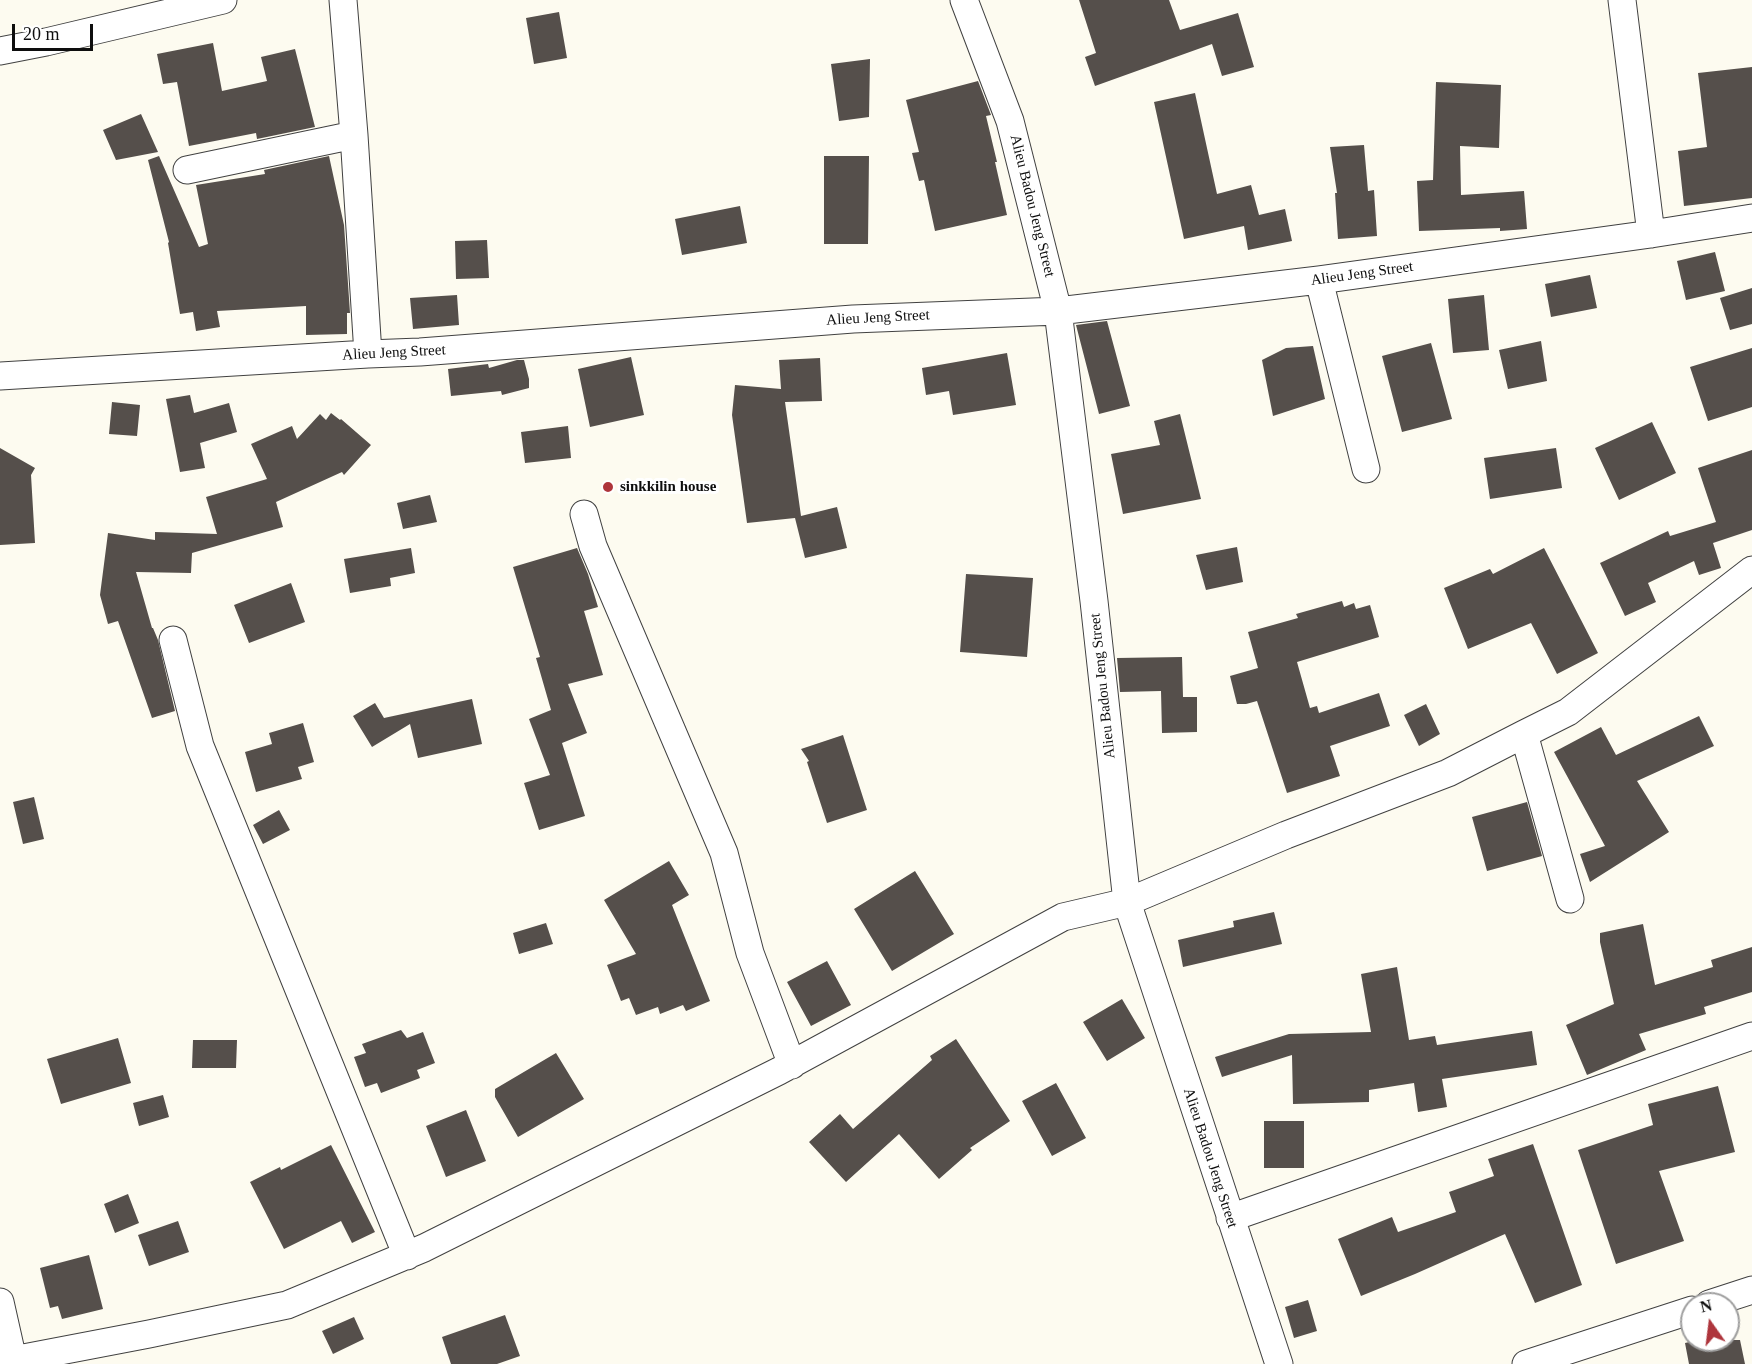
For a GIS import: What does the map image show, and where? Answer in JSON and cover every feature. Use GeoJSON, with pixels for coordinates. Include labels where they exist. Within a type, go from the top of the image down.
{"type":"FeatureCollection","features":[{"type":"Feature","properties":{"kind":"street"},"geometry":{"type":"LineString","coordinates":[[0,51],[223,0]]}},
{"type":"Feature","properties":{"kind":"street"},"geometry":{"type":"LineString","coordinates":[[343,0],[368,354]]}},
{"type":"Feature","properties":{"kind":"street","name":"Alieu Badou Jeng Street"},"geometry":{"type":"LineString","coordinates":[[964,0],[1010,121],[1058,311],[1094,601],[1127,902],[1279,1364]]}},
{"type":"Feature","properties":{"kind":"street"},"geometry":{"type":"LineString","coordinates":[[1622,0],[1651,234]]}},
{"type":"Feature","properties":{"kind":"street"},"geometry":{"type":"LineString","coordinates":[[187,170],[354,135]]}},
{"type":"Feature","properties":{"kind":"street","name":"Alieu Jeng Street"},"geometry":{"type":"LineString","coordinates":[[0,376],[420,352],[854,319],[1058,311],[1319,280],[1752,218]]}},
{"type":"Feature","properties":{"kind":"street"},"geometry":{"type":"LineString","coordinates":[[1319,280],[1366,469]]}},
{"type":"Feature","properties":{"kind":"street"},"geometry":{"type":"LineString","coordinates":[[584,514],[593,546],[724,854],[750,953],[792,1065]]}},
{"type":"Feature","properties":{"kind":"street"},"geometry":{"type":"LineString","coordinates":[[0,1302],[12,1362],[287,1305],[407,1256],[792,1065],[1063,917],[1127,902],[1286,835],[1448,773],[1568,712],[1752,570]]}},
{"type":"Feature","properties":{"kind":"street"},"geometry":{"type":"LineString","coordinates":[[173,640],[200,746],[407,1256]]}},
{"type":"Feature","properties":{"kind":"street"},"geometry":{"type":"LineString","coordinates":[[1524,734],[1570,899]]}},
{"type":"Feature","properties":{"kind":"street"},"geometry":{"type":"LineString","coordinates":[[1230,1218],[1752,1036]]}},
{"type":"Feature","properties":{"kind":"street"},"geometry":{"type":"LineString","coordinates":[[1526,1364],[1680,1314]]}},
{"type":"Feature","properties":{"kind":"building"},"geometry":{"type":"Polygon","coordinates":[[[1079,0],[1169,0],[1180,30],[1238,13],[1254,67],[1222,76],[1212,44],[1095,86],[1085,57],[1096,53],[1079,0]]]}},
{"type":"Feature","properties":{"kind":"building"},"geometry":{"type":"Polygon","coordinates":[[[559,12],[567,58],[534,64],[526,18],[559,12]]]}},
{"type":"Feature","properties":{"kind":"building"},"geometry":{"type":"Polygon","coordinates":[[[213,43],[222,91],[267,81],[261,57],[295,49],[315,127],[257,139],[256,133],[189,146],[177,82],[163,84],[157,54],[213,43]]]}},
{"type":"Feature","properties":{"kind":"building"},"geometry":{"type":"Polygon","coordinates":[[[870,59],[869,117],[839,121],[831,64],[870,59]]]}},
{"type":"Feature","properties":{"kind":"building"},"geometry":{"type":"Polygon","coordinates":[[[1752,67],[1752,198],[1684,206],[1678,151],[1707,147],[1698,73],[1752,67]]]}},
{"type":"Feature","properties":{"kind":"building"},"geometry":{"type":"Polygon","coordinates":[[[978,81],[991,115],[986,116],[1007,215],[935,231],[924,180],[919,181],[912,153],[919,152],[906,100],[978,81]]]}},
{"type":"Feature","properties":{"kind":"building"},"geometry":{"type":"Polygon","coordinates":[[[1436,82],[1501,85],[1499,148],[1460,146],[1461,195],[1524,191],[1527,229],[1419,231],[1417,181],[1433,180],[1436,82]]]}},
{"type":"Feature","properties":{"kind":"building"},"geometry":{"type":"Polygon","coordinates":[[[1195,93],[1217,194],[1251,185],[1259,215],[1285,209],[1292,241],[1248,250],[1244,226],[1184,239],[1154,102],[1195,93]]]}},
{"type":"Feature","properties":{"kind":"building"},"geometry":{"type":"Polygon","coordinates":[[[141,114],[158,152],[116,160],[103,130],[141,114]]]}},
{"type":"Feature","properties":{"kind":"building"},"geometry":{"type":"Polygon","coordinates":[[[1364,145],[1368,191],[1374,190],[1377,236],[1338,239],[1335,193],[1337,193],[1330,147],[1364,145]]]}},
{"type":"Feature","properties":{"kind":"building"},"geometry":{"type":"Polygon","coordinates":[[[159,156],[199,247],[208,244],[196,185],[265,174],[264,170],[329,156],[344,225],[350,313],[347,313],[347,334],[306,335],[306,306],[217,311],[220,327],[196,331],[193,312],[180,314],[169,242],[148,160],[159,156]]]}},
{"type":"Feature","properties":{"kind":"building"},"geometry":{"type":"Polygon","coordinates":[[[824,156],[869,156],[868,244],[824,244],[824,156]]]}},
{"type":"Feature","properties":{"kind":"building"},"geometry":{"type":"Polygon","coordinates":[[[740,206],[747,243],[682,255],[675,219],[740,206]]]}},
{"type":"Feature","properties":{"kind":"building"},"geometry":{"type":"Polygon","coordinates":[[[487,240],[489,278],[456,279],[455,241],[487,240]]]}},
{"type":"Feature","properties":{"kind":"building"},"geometry":{"type":"Polygon","coordinates":[[[1715,252],[1725,291],[1686,300],[1677,261],[1715,252]]]}},
{"type":"Feature","properties":{"kind":"building"},"geometry":{"type":"Polygon","coordinates":[[[1590,275],[1597,308],[1551,317],[1545,284],[1590,275]]]}},
{"type":"Feature","properties":{"kind":"building"},"geometry":{"type":"Polygon","coordinates":[[[1752,288],[1752,324],[1730,330],[1720,298],[1752,288]]]}},
{"type":"Feature","properties":{"kind":"building"},"geometry":{"type":"Polygon","coordinates":[[[457,295],[459,325],[413,329],[410,298],[457,295]]]}},
{"type":"Feature","properties":{"kind":"building"},"geometry":{"type":"Polygon","coordinates":[[[1484,295],[1489,350],[1453,353],[1448,299],[1484,295]]]}},
{"type":"Feature","properties":{"kind":"building"},"geometry":{"type":"Polygon","coordinates":[[[1107,321],[1130,406],[1099,414],[1076,325],[1107,321]]]}},
{"type":"Feature","properties":{"kind":"building"},"geometry":{"type":"Polygon","coordinates":[[[1541,341],[1547,381],[1508,389],[1499,350],[1541,341]]]}},
{"type":"Feature","properties":{"kind":"building"},"geometry":{"type":"Polygon","coordinates":[[[1431,343],[1452,419],[1402,432],[1382,356],[1431,343]]]}},
{"type":"Feature","properties":{"kind":"building"},"geometry":{"type":"Polygon","coordinates":[[[1313,346],[1325,399],[1273,416],[1262,360],[1286,348],[1313,346]]]}},
{"type":"Feature","properties":{"kind":"building"},"geometry":{"type":"Polygon","coordinates":[[[1752,348],[1752,407],[1708,421],[1690,367],[1752,348]]]}},
{"type":"Feature","properties":{"kind":"building"},"geometry":{"type":"Polygon","coordinates":[[[1007,353],[1016,405],[953,415],[949,391],[926,395],[922,368],[1007,353]]]}},
{"type":"Feature","properties":{"kind":"building"},"geometry":{"type":"Polygon","coordinates":[[[631,357],[644,415],[590,427],[578,369],[631,357]]]}},
{"type":"Feature","properties":{"kind":"building"},"geometry":{"type":"Polygon","coordinates":[[[820,358],[822,401],[785,402],[801,516],[837,507],[847,548],[805,558],[795,518],[747,523],[732,415],[735,385],[781,389],[779,360],[820,358]]]}},
{"type":"Feature","properties":{"kind":"building"},"geometry":{"type":"Polygon","coordinates":[[[524,360],[529,388],[502,395],[501,391],[451,396],[448,369],[488,364],[489,368],[524,360]]]}},
{"type":"Feature","properties":{"kind":"building"},"geometry":{"type":"Polygon","coordinates":[[[190,395],[194,413],[229,403],[237,432],[200,443],[205,468],[180,472],[166,399],[190,395]]]}},
{"type":"Feature","properties":{"kind":"building"},"geometry":{"type":"Polygon","coordinates":[[[112,402],[140,405],[137,436],[109,434],[112,402]]]}},
{"type":"Feature","properties":{"kind":"building"},"geometry":{"type":"Polygon","coordinates":[[[331,413],[371,445],[344,475],[342,472],[276,502],[283,527],[192,553],[191,573],[136,572],[152,628],[158,640],[175,711],[152,718],[118,621],[108,624],[100,595],[108,533],[155,540],[155,532],[217,534],[206,497],[267,479],[251,444],[292,426],[297,439],[320,414],[326,420],[331,413]]]}},
{"type":"Feature","properties":{"kind":"building"},"geometry":{"type":"Polygon","coordinates":[[[1180,414],[1201,499],[1123,514],[1111,454],[1160,445],[1154,421],[1180,414]]]}},
{"type":"Feature","properties":{"kind":"building"},"geometry":{"type":"Polygon","coordinates":[[[1652,422],[1676,473],[1619,500],[1595,448],[1652,422]]]}},
{"type":"Feature","properties":{"kind":"building"},"geometry":{"type":"Polygon","coordinates":[[[568,426],[571,458],[525,463],[521,432],[568,426]]]}},
{"type":"Feature","properties":{"kind":"building"},"geometry":{"type":"Polygon","coordinates":[[[0,448],[35,468],[31,475],[35,543],[0,545],[0,448]]]}},
{"type":"Feature","properties":{"kind":"building"},"geometry":{"type":"Polygon","coordinates":[[[1556,448],[1562,488],[1490,499],[1484,458],[1556,448]]]}},
{"type":"Feature","properties":{"kind":"building"},"geometry":{"type":"Polygon","coordinates":[[[1752,450],[1752,530],[1713,543],[1721,568],[1699,575],[1694,561],[1648,583],[1656,602],[1625,616],[1600,563],[1668,531],[1670,536],[1716,522],[1698,468],[1752,450]]]}},
{"type":"Feature","properties":{"kind":"building"},"geometry":{"type":"Polygon","coordinates":[[[430,495],[437,522],[403,529],[397,503],[430,495]]]}},
{"type":"Feature","properties":{"kind":"building"},"geometry":{"type":"Polygon","coordinates":[[[1237,547],[1243,582],[1206,590],[1196,555],[1237,547]]]}},
{"type":"Feature","properties":{"kind":"building"},"geometry":{"type":"Polygon","coordinates":[[[411,548],[415,573],[390,578],[391,586],[350,593],[344,559],[411,548]]]}},
{"type":"Feature","properties":{"kind":"building"},"geometry":{"type":"Polygon","coordinates":[[[577,548],[598,607],[584,611],[603,675],[568,684],[587,733],[562,743],[585,816],[539,830],[524,783],[550,775],[529,719],[551,710],[536,658],[540,657],[513,567],[577,548]]]}},
{"type":"Feature","properties":{"kind":"building"},"geometry":{"type":"Polygon","coordinates":[[[1544,548],[1598,653],[1557,674],[1531,623],[1468,649],[1444,588],[1490,569],[1493,574],[1544,548]]]}},
{"type":"Feature","properties":{"kind":"building"},"geometry":{"type":"Polygon","coordinates":[[[966,574],[1033,578],[1027,657],[960,652],[966,574]]]}},
{"type":"Feature","properties":{"kind":"building"},"geometry":{"type":"Polygon","coordinates":[[[291,583],[305,622],[249,643],[234,605],[291,583]]]}},
{"type":"Feature","properties":{"kind":"building"},"geometry":{"type":"Polygon","coordinates":[[[1342,601],[1344,607],[1354,603],[1356,609],[1370,605],[1379,637],[1297,662],[1310,708],[1317,706],[1319,713],[1379,693],[1390,726],[1330,746],[1340,776],[1287,793],[1257,701],[1237,704],[1230,676],[1258,668],[1248,632],[1298,618],[1296,614],[1342,601]]]}},
{"type":"Feature","properties":{"kind":"building"},"geometry":{"type":"Polygon","coordinates":[[[1182,657],[1183,697],[1197,697],[1197,732],[1162,733],[1161,691],[1120,692],[1117,658],[1182,657]]]}},
{"type":"Feature","properties":{"kind":"building"},"geometry":{"type":"Polygon","coordinates":[[[472,699],[482,744],[418,758],[410,724],[372,747],[353,716],[375,703],[384,718],[472,699]]]}},
{"type":"Feature","properties":{"kind":"building"},"geometry":{"type":"Polygon","coordinates":[[[1426,704],[1440,734],[1419,746],[1404,715],[1426,704]]]}},
{"type":"Feature","properties":{"kind":"building"},"geometry":{"type":"Polygon","coordinates":[[[1699,716],[1714,746],[1637,781],[1669,832],[1590,882],[1580,854],[1605,846],[1554,752],[1601,727],[1616,755],[1699,716]]]}},
{"type":"Feature","properties":{"kind":"building"},"geometry":{"type":"Polygon","coordinates":[[[303,723],[314,762],[298,767],[302,779],[256,792],[245,752],[272,744],[269,733],[303,723]]]}},
{"type":"Feature","properties":{"kind":"building"},"geometry":{"type":"Polygon","coordinates":[[[843,735],[867,810],[827,823],[807,762],[809,761],[801,749],[843,735]]]}},
{"type":"Feature","properties":{"kind":"building"},"geometry":{"type":"Polygon","coordinates":[[[34,797],[44,839],[23,844],[13,802],[34,797]]]}},
{"type":"Feature","properties":{"kind":"building"},"geometry":{"type":"Polygon","coordinates":[[[1527,802],[1542,856],[1487,871],[1472,817],[1527,802]]]}},
{"type":"Feature","properties":{"kind":"building"},"geometry":{"type":"Polygon","coordinates":[[[279,810],[290,830],[263,844],[253,825],[279,810]]]}},
{"type":"Feature","properties":{"kind":"building"},"geometry":{"type":"Polygon","coordinates":[[[669,861],[689,895],[672,905],[710,1001],[686,1011],[683,1005],[660,1014],[658,1007],[636,1015],[629,998],[621,1001],[607,965],[636,954],[604,900],[669,861]]]}},
{"type":"Feature","properties":{"kind":"building"},"geometry":{"type":"Polygon","coordinates":[[[915,871],[954,934],[892,971],[854,909],[915,871]]]}},
{"type":"Feature","properties":{"kind":"building"},"geometry":{"type":"Polygon","coordinates":[[[1274,912],[1282,944],[1183,967],[1178,940],[1234,927],[1233,921],[1274,912]]]}},
{"type":"Feature","properties":{"kind":"building"},"geometry":{"type":"Polygon","coordinates":[[[546,923],[553,944],[519,954],[513,933],[546,923]]]}},
{"type":"Feature","properties":{"kind":"building"},"geometry":{"type":"Polygon","coordinates":[[[1643,924],[1655,985],[1713,967],[1711,960],[1752,947],[1752,992],[1704,1007],[1706,1014],[1639,1034],[1646,1050],[1587,1075],[1566,1025],[1614,1004],[1600,933],[1643,924]]]}},
{"type":"Feature","properties":{"kind":"building"},"geometry":{"type":"Polygon","coordinates":[[[827,961],[851,1005],[811,1026],[787,982],[827,961]]]}},
{"type":"Feature","properties":{"kind":"building"},"geometry":{"type":"Polygon","coordinates":[[[1397,967],[1409,1040],[1435,1036],[1437,1045],[1532,1031],[1537,1065],[1442,1079],[1447,1107],[1418,1112],[1414,1083],[1369,1090],[1369,1102],[1293,1104],[1292,1055],[1222,1077],[1215,1057],[1289,1034],[1371,1032],[1361,974],[1397,967]]]}},
{"type":"Feature","properties":{"kind":"building"},"geometry":{"type":"Polygon","coordinates":[[[1122,999],[1145,1038],[1107,1061],[1083,1022],[1122,999]]]}},
{"type":"Feature","properties":{"kind":"building"},"geometry":{"type":"Polygon","coordinates":[[[401,1030],[407,1038],[423,1032],[435,1063],[417,1070],[420,1078],[381,1093],[377,1083],[365,1087],[354,1057],[366,1053],[362,1044],[401,1030]]]}},
{"type":"Feature","properties":{"kind":"building"},"geometry":{"type":"Polygon","coordinates":[[[118,1038],[131,1083],[61,1104],[47,1059],[118,1038]]]}},
{"type":"Feature","properties":{"kind":"building"},"geometry":{"type":"Polygon","coordinates":[[[956,1039],[1010,1121],[970,1148],[972,1150],[939,1179],[899,1134],[846,1182],[809,1142],[840,1114],[853,1129],[932,1060],[930,1056],[956,1039]]]}},
{"type":"Feature","properties":{"kind":"building"},"geometry":{"type":"Polygon","coordinates":[[[193,1040],[237,1040],[236,1068],[192,1068],[193,1040]]]}},
{"type":"Feature","properties":{"kind":"building"},"geometry":{"type":"Polygon","coordinates":[[[556,1053],[584,1099],[518,1137],[495,1097],[495,1089],[556,1053]]]}},
{"type":"Feature","properties":{"kind":"building"},"geometry":{"type":"Polygon","coordinates":[[[1056,1083],[1086,1138],[1052,1156],[1022,1101],[1056,1083]]]}},
{"type":"Feature","properties":{"kind":"building"},"geometry":{"type":"Polygon","coordinates":[[[1718,1086],[1735,1152],[1659,1171],[1684,1241],[1616,1264],[1578,1150],[1653,1125],[1648,1104],[1718,1086]]]}},
{"type":"Feature","properties":{"kind":"building"},"geometry":{"type":"Polygon","coordinates":[[[163,1095],[169,1117],[139,1126],[133,1103],[163,1095]]]}},
{"type":"Feature","properties":{"kind":"building"},"geometry":{"type":"Polygon","coordinates":[[[466,1110],[486,1161],[446,1177],[426,1126],[466,1110]]]}},
{"type":"Feature","properties":{"kind":"building"},"geometry":{"type":"Polygon","coordinates":[[[1264,1121],[1304,1121],[1304,1168],[1264,1168],[1264,1121]]]}},
{"type":"Feature","properties":{"kind":"building"},"geometry":{"type":"Polygon","coordinates":[[[1533,1144],[1582,1285],[1535,1303],[1505,1234],[1361,1296],[1338,1239],[1392,1217],[1398,1232],[1456,1212],[1449,1192],[1494,1176],[1488,1159],[1533,1144]]]}},
{"type":"Feature","properties":{"kind":"building"},"geometry":{"type":"Polygon","coordinates":[[[331,1145],[375,1232],[352,1243],[341,1221],[284,1249],[250,1182],[280,1167],[281,1170],[331,1145]]]}},
{"type":"Feature","properties":{"kind":"building"},"geometry":{"type":"Polygon","coordinates":[[[128,1194],[139,1223],[115,1233],[104,1204],[128,1194]]]}},
{"type":"Feature","properties":{"kind":"building"},"geometry":{"type":"Polygon","coordinates":[[[178,1221],[189,1252],[149,1266],[138,1235],[178,1221]]]}},
{"type":"Feature","properties":{"kind":"building"},"geometry":{"type":"Polygon","coordinates":[[[89,1255],[103,1309],[62,1319],[58,1306],[50,1308],[40,1268],[89,1255]]]}},
{"type":"Feature","properties":{"kind":"building"},"geometry":{"type":"Polygon","coordinates":[[[1308,1300],[1317,1331],[1294,1338],[1285,1307],[1308,1300]]]}},
{"type":"Feature","properties":{"kind":"building"},"geometry":{"type":"Polygon","coordinates":[[[505,1315],[520,1356],[497,1364],[451,1364],[442,1337],[505,1315]]]}},
{"type":"Feature","properties":{"kind":"building"},"geometry":{"type":"Polygon","coordinates":[[[354,1317],[364,1339],[333,1354],[322,1331],[354,1317]]]}},
{"type":"Feature","properties":{"kind":"building"},"geometry":{"type":"Polygon","coordinates":[[[1740,1340],[1745,1364],[1689,1364],[1687,1352],[1740,1352],[1740,1340]]]}},
{"type":"Feature","properties":{"kind":"place","name":"sinkkilin house"},"geometry":{"type":"Point","coordinates":[608,487]}}]}
